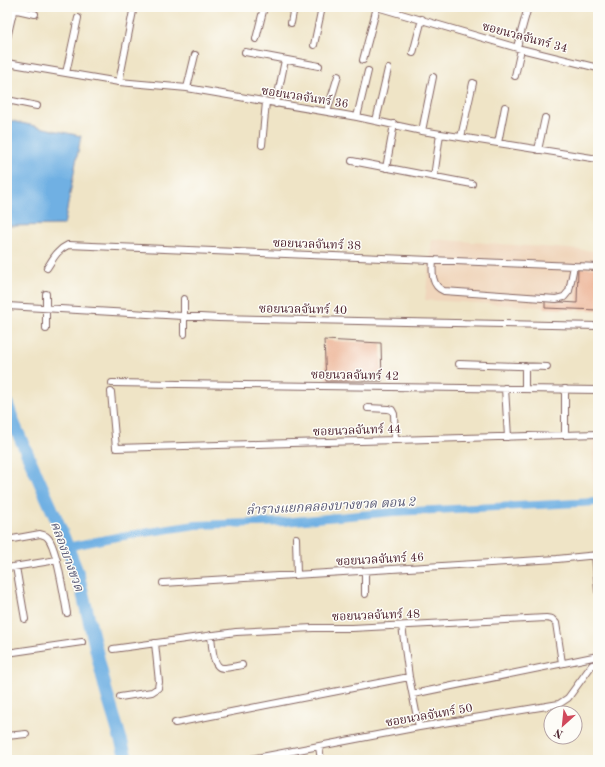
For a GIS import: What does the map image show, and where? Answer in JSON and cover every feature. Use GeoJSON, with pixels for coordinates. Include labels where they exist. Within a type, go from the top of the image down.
{"type":"FeatureCollection","features":[{"type":"Feature","properties":{"kind":"street"},"geometry":{"type":"LineString","coordinates":[[256,39],[264,7]]}},
{"type":"Feature","properties":{"kind":"street"},"geometry":{"type":"LineString","coordinates":[[291,24],[294,7]]}},
{"type":"Feature","properties":{"kind":"street"},"geometry":{"type":"LineString","coordinates":[[314,45],[322,7]]}},
{"type":"Feature","properties":{"kind":"street"},"geometry":{"type":"LineString","coordinates":[[363,60],[377,7]]}},
{"type":"Feature","properties":{"kind":"street","name":"ซอยนวลจันทร์ 34"},"geometry":{"type":"LineString","coordinates":[[377,7],[519,48],[598,68]]}},
{"type":"Feature","properties":{"kind":"street"},"geometry":{"type":"LineString","coordinates":[[514,76],[528,7]]}},
{"type":"Feature","properties":{"kind":"street"},"geometry":{"type":"LineString","coordinates":[[7,38],[13,12],[17,10],[34,14]]}},
{"type":"Feature","properties":{"kind":"street"},"geometry":{"type":"LineString","coordinates":[[119,82],[133,11]]}},
{"type":"Feature","properties":{"kind":"street"},"geometry":{"type":"LineString","coordinates":[[66,73],[78,18]]}},
{"type":"Feature","properties":{"kind":"street"},"geometry":{"type":"LineString","coordinates":[[413,53],[422,19]]}},
{"type":"Feature","properties":{"kind":"street"},"geometry":{"type":"LineString","coordinates":[[245,52],[319,66]]}},
{"type":"Feature","properties":{"kind":"street"},"geometry":{"type":"LineString","coordinates":[[186,88],[194,55]]}},
{"type":"Feature","properties":{"kind":"street"},"geometry":{"type":"LineString","coordinates":[[276,104],[285,60]]}},
{"type":"Feature","properties":{"kind":"street","name":"ซอยนวลจันทร์ 36"},"geometry":{"type":"LineString","coordinates":[[7,63],[119,82],[186,88],[357,117],[422,131],[598,159]]}},
{"type":"Feature","properties":{"kind":"street"},"geometry":{"type":"LineString","coordinates":[[376,121],[388,69]]}},
{"type":"Feature","properties":{"kind":"street"},"geometry":{"type":"LineString","coordinates":[[357,117],[368,72]]}},
{"type":"Feature","properties":{"kind":"street"},"geometry":{"type":"LineString","coordinates":[[327,112],[338,76]]}},
{"type":"Feature","properties":{"kind":"street"},"geometry":{"type":"LineString","coordinates":[[422,131],[433,77]]}},
{"type":"Feature","properties":{"kind":"street"},"geometry":{"type":"LineString","coordinates":[[461,137],[473,83]]}},
{"type":"Feature","properties":{"kind":"street"},"geometry":{"type":"LineString","coordinates":[[7,100],[37,106]]}},
{"type":"Feature","properties":{"kind":"street"},"geometry":{"type":"LineString","coordinates":[[262,145],[266,102]]}},
{"type":"Feature","properties":{"kind":"street"},"geometry":{"type":"LineString","coordinates":[[498,143],[505,107]]}},
{"type":"Feature","properties":{"kind":"street"},"geometry":{"type":"LineString","coordinates":[[538,150],[545,118]]}},
{"type":"Feature","properties":{"kind":"street"},"geometry":{"type":"LineString","coordinates":[[386,168],[394,124]]}},
{"type":"Feature","properties":{"kind":"street"},"geometry":{"type":"LineString","coordinates":[[434,177],[440,134]]}},
{"type":"Feature","properties":{"kind":"street"},"geometry":{"type":"LineString","coordinates":[[352,161],[472,184]]}},
{"type":"Feature","properties":{"kind":"street","name":"ซอยนวลจันทร์ 38"},"geometry":{"type":"LineString","coordinates":[[47,268],[57,253],[63,247],[68,245],[598,267]]}},
{"type":"Feature","properties":{"kind":"street"},"geometry":{"type":"LineString","coordinates":[[433,260],[432,272],[437,288],[444,290],[556,298],[564,297],[570,292],[574,266]]}},
{"type":"Feature","properties":{"kind":"street"},"geometry":{"type":"LineString","coordinates":[[46,294],[46,329]]}},
{"type":"Feature","properties":{"kind":"street"},"geometry":{"type":"LineString","coordinates":[[184,299],[184,334]]}},
{"type":"Feature","properties":{"kind":"street","name":"ซอยนวลจันทร์ 40"},"geometry":{"type":"LineString","coordinates":[[7,306],[184,316],[598,326]]}},
{"type":"Feature","properties":{"kind":"street"},"geometry":{"type":"LineString","coordinates":[[459,364],[547,367]]}},
{"type":"Feature","properties":{"kind":"street"},"geometry":{"type":"LineString","coordinates":[[525,366],[525,389]]}},
{"type":"Feature","properties":{"kind":"street","name":"ซอยนวลจันทร์ 42"},"geometry":{"type":"LineString","coordinates":[[112,383],[598,390]]}},
{"type":"Feature","properties":{"kind":"street"},"geometry":{"type":"LineString","coordinates":[[505,388],[508,437]]}},
{"type":"Feature","properties":{"kind":"street"},"geometry":{"type":"LineString","coordinates":[[565,389],[565,435]]}},
{"type":"Feature","properties":{"kind":"street","name":"ซอยนวลจันทร์ 44"},"geometry":{"type":"LineString","coordinates":[[111,392],[116,448],[598,434]]}},
{"type":"Feature","properties":{"kind":"street"},"geometry":{"type":"LineString","coordinates":[[368,408],[392,410],[394,414],[395,440]]}},
{"type":"Feature","properties":{"kind":"street"},"geometry":{"type":"LineString","coordinates":[[7,540],[40,534],[49,538],[56,560],[67,612]]}},
{"type":"Feature","properties":{"kind":"street"},"geometry":{"type":"LineString","coordinates":[[296,538],[296,575]]}},
{"type":"Feature","properties":{"kind":"street"},"geometry":{"type":"LineString","coordinates":[[596,555],[598,591]]}},
{"type":"Feature","properties":{"kind":"street","name":"ซอยนวลจันทร์ 46"},"geometry":{"type":"LineString","coordinates":[[163,583],[557,559],[596,555]]}},
{"type":"Feature","properties":{"kind":"street"},"geometry":{"type":"LineString","coordinates":[[7,568],[56,560]]}},
{"type":"Feature","properties":{"kind":"street"},"geometry":{"type":"LineString","coordinates":[[16,567],[25,619]]}},
{"type":"Feature","properties":{"kind":"street"},"geometry":{"type":"LineString","coordinates":[[365,571],[365,594]]}},
{"type":"Feature","properties":{"kind":"street","name":"ซอยนวลจันทร์ 48"},"geometry":{"type":"LineString","coordinates":[[113,649],[236,632],[402,626],[546,618],[552,619],[556,623],[562,663]]}},
{"type":"Feature","properties":{"kind":"street"},"geometry":{"type":"LineString","coordinates":[[402,626],[409,677],[419,727]]}},
{"type":"Feature","properties":{"kind":"street"},"geometry":{"type":"LineString","coordinates":[[211,635],[215,663],[219,667],[223,668],[242,665]]}},
{"type":"Feature","properties":{"kind":"street"},"geometry":{"type":"LineString","coordinates":[[7,653],[82,642]]}},
{"type":"Feature","properties":{"kind":"street"},"geometry":{"type":"LineString","coordinates":[[120,697],[152,692],[158,688],[159,682],[156,643]]}},
{"type":"Feature","properties":{"kind":"street"},"geometry":{"type":"LineString","coordinates":[[413,694],[598,656]]}},
{"type":"Feature","properties":{"kind":"street","name":"ซอยนวลจันทร์ 50"},"geometry":{"type":"LineString","coordinates":[[246,760],[419,727],[559,704],[568,698],[592,665],[598,664]]}},
{"type":"Feature","properties":{"kind":"street"},"geometry":{"type":"LineString","coordinates":[[174,723],[409,677]]}},
{"type":"Feature","properties":{"kind":"street"},"geometry":{"type":"LineString","coordinates":[[7,736],[26,734]]}},
{"type":"Feature","properties":{"kind":"street"},"geometry":{"type":"LineString","coordinates":[[319,747],[321,760]]}},
{"type":"Feature","properties":{"kind":"shaded area"},"geometry":{"type":"Polygon","coordinates":[[[432,239],[598,251],[598,310],[425,300],[432,239]]]}},
{"type":"Feature","properties":{"kind":"shaded area"},"geometry":{"type":"Polygon","coordinates":[[[592,440],[598,440],[598,499],[594,499],[592,440]]]}},
{"type":"Feature","properties":{"kind":"water"},"geometry":{"type":"Polygon","coordinates":[[[7,120],[81,136],[64,225],[7,226],[7,120]]]}},
{"type":"Feature","properties":{"kind":"building"},"geometry":{"type":"Polygon","coordinates":[[[578,268],[598,268],[598,310],[545,308],[545,301],[577,303],[578,268]]]}},
{"type":"Feature","properties":{"kind":"building"},"geometry":{"type":"Polygon","coordinates":[[[324,340],[381,343],[382,381],[326,381],[324,340]]]}},
{"type":"Feature","properties":{"kind":"waterway","name":"คลองบางขวด"},"geometry":{"type":"LineString","coordinates":[[7,404],[14,424],[58,523],[78,574],[106,691],[127,760]]}},
{"type":"Feature","properties":{"kind":"waterway","name":"ลำรางแยกคลองบางขวด ตอน 2"},"geometry":{"type":"LineString","coordinates":[[67,547],[117,537],[196,525],[283,522],[393,512],[598,502]]}}]}
